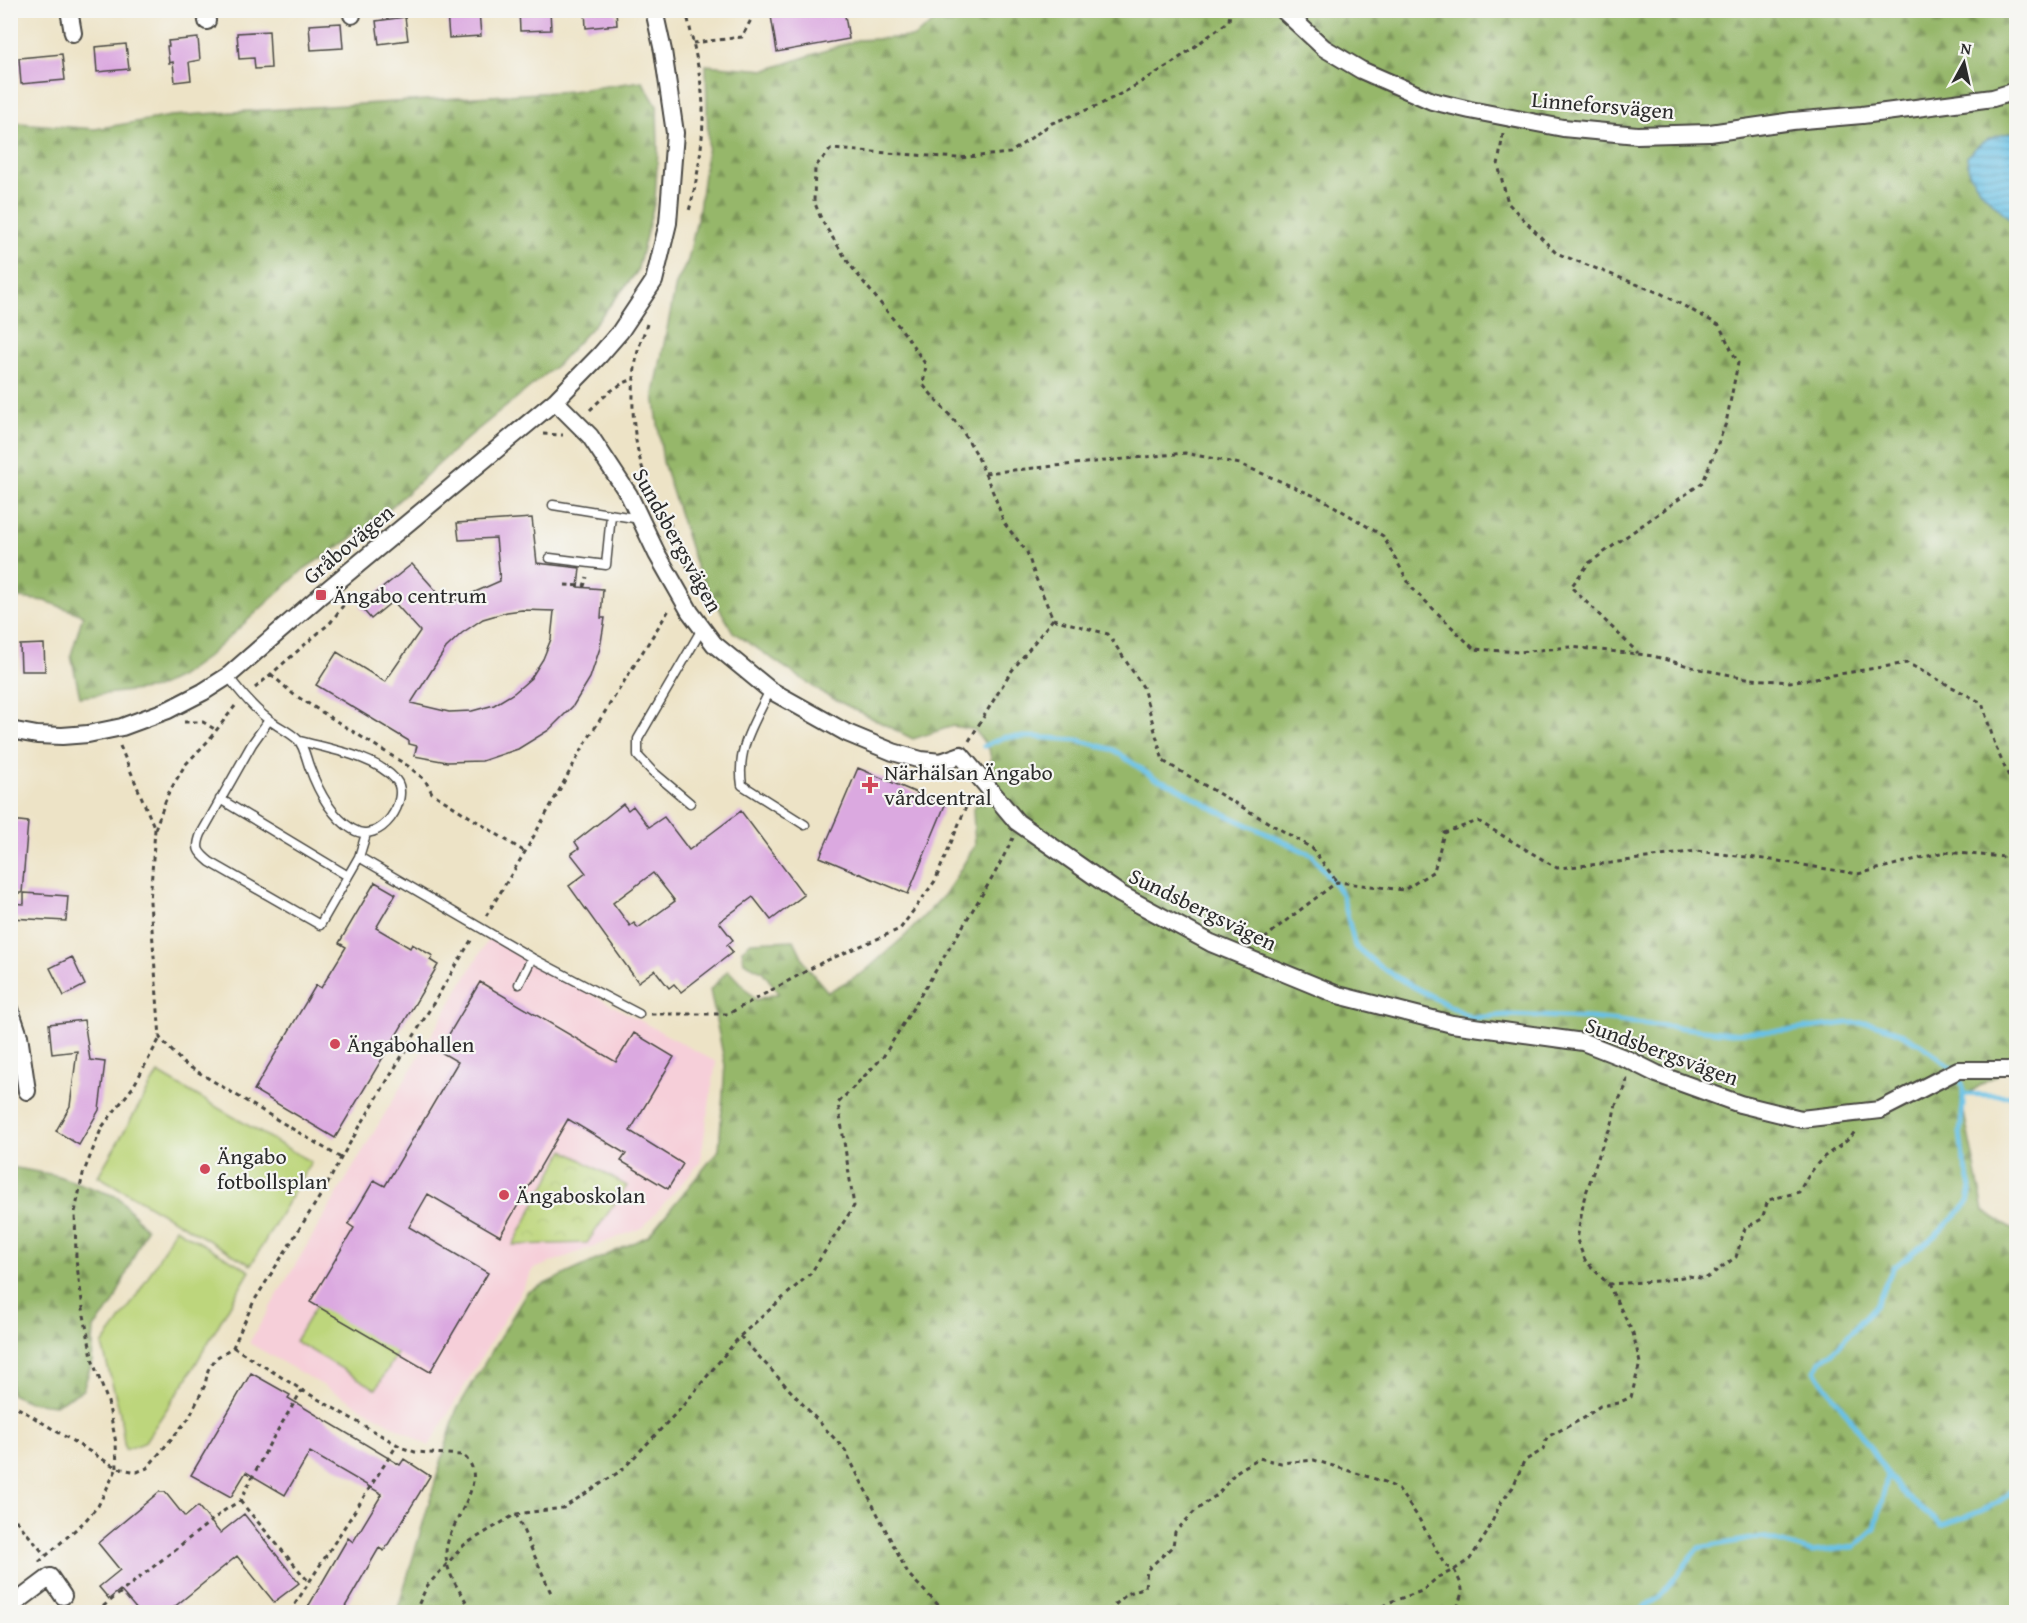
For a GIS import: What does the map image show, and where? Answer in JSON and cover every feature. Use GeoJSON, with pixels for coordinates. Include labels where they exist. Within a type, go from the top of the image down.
{"type":"FeatureCollection","features":[{"type":"Feature","properties":{"kind":"street"},"geometry":{"type":"LineString","coordinates":[[69,10],[73,33]]}},
{"type":"Feature","properties":{"kind":"street","name":"Gråbovägen"},"geometry":{"type":"LineString","coordinates":[[10,730],[37,735],[62,736],[122,727],[168,710],[228,676],[321,595],[555,401],[620,332],[654,281],[668,222],[675,133],[663,51],[654,10]]}},
{"type":"Feature","properties":{"kind":"street","name":"Linneforsvägen"},"geometry":{"type":"LineString","coordinates":[[1283,10],[1324,48],[1361,70],[1432,101],[1563,128],[1660,135],[1700,134],[1993,98],[2016,91]]}},
{"type":"Feature","properties":{"kind":"street","name":"Sundsbergsvägen"},"geometry":{"type":"LineString","coordinates":[[555,401],[590,436],[629,495],[678,592],[714,644],[770,690],[848,733],[893,752],[921,760],[941,762],[961,755],[1017,822],[1120,894],[1211,943],[1338,995],[1452,1024],[1582,1042],[1629,1060],[1657,1074],[1740,1104],[1796,1118],[1880,1110],[1958,1070],[2016,1072]]}},
{"type":"Feature","properties":{"kind":"street"},"geometry":{"type":"LineString","coordinates":[[10,1009],[19,1036],[27,1091]]}},
{"type":"Feature","properties":{"kind":"street"},"geometry":{"type":"LineString","coordinates":[[10,1607],[50,1577],[63,1596]]}},
{"type":"Feature","properties":{"kind":"lane"},"geometry":{"type":"LineString","coordinates":[[553,505],[640,519]]}},
{"type":"Feature","properties":{"kind":"lane"},"geometry":{"type":"LineString","coordinates":[[549,558],[606,565],[611,515]]}},
{"type":"Feature","properties":{"kind":"lane"},"geometry":{"type":"LineString","coordinates":[[690,803],[638,756],[638,739],[702,629]]}},
{"type":"Feature","properties":{"kind":"lane"},"geometry":{"type":"LineString","coordinates":[[228,676],[244,698],[269,720],[300,741],[364,759],[397,781],[401,793],[396,807],[381,829],[366,834],[354,831],[343,823],[318,788],[300,741]]}},
{"type":"Feature","properties":{"kind":"lane"},"geometry":{"type":"LineString","coordinates":[[770,690],[744,744],[739,768],[742,785],[805,825]]}},
{"type":"Feature","properties":{"kind":"lane"},"geometry":{"type":"LineString","coordinates":[[269,720],[252,744],[201,834],[196,845],[199,853],[210,862],[320,925],[359,856],[366,834]]}},
{"type":"Feature","properties":{"kind":"lane"},"geometry":{"type":"LineString","coordinates":[[220,799],[348,876]]}},
{"type":"Feature","properties":{"kind":"lane"},"geometry":{"type":"LineString","coordinates":[[359,856],[478,928],[639,1014]]}},
{"type":"Feature","properties":{"kind":"lane"},"geometry":{"type":"LineString","coordinates":[[519,984],[532,958]]}},
{"type":"Feature","properties":{"kind":"path"},"geometry":{"type":"LineString","coordinates":[[684,224],[692,203],[703,133],[703,95],[686,10]]}},
{"type":"Feature","properties":{"kind":"path"},"geometry":{"type":"LineString","coordinates":[[693,43],[742,37],[756,10]]}},
{"type":"Feature","properties":{"kind":"path"},"geometry":{"type":"LineString","coordinates":[[1053,619],[1035,576],[1028,552],[1004,523],[976,453],[960,428],[923,384],[926,365],[905,334],[850,265],[822,222],[814,201],[815,167],[831,149],[958,158],[1010,153],[1052,123],[1097,106],[1171,64],[1229,21],[1230,10]]}},
{"type":"Feature","properties":{"kind":"path"},"geometry":{"type":"LineString","coordinates":[[1505,117],[1498,165],[1508,203],[1556,253],[1662,294],[1719,325],[1738,363],[1726,423],[1703,483],[1589,563],[1571,587],[1638,654]]}},
{"type":"Feature","properties":{"kind":"path"},"geometry":{"type":"LineString","coordinates":[[10,1403],[117,1468],[137,1472],[152,1463],[189,1418],[205,1385],[208,1370],[216,1358],[233,1347],[254,1301],[327,1185],[525,852],[586,742],[665,616],[686,580],[688,568],[684,553],[651,489],[640,460],[635,435],[633,410],[637,355],[649,319]]}},
{"type":"Feature","properties":{"kind":"path"},"geometry":{"type":"LineString","coordinates":[[538,435],[566,434],[609,391],[635,379]]}},
{"type":"Feature","properties":{"kind":"path"},"geometry":{"type":"LineString","coordinates":[[985,473],[1185,453],[1240,464],[1324,500],[1383,536],[1411,587],[1474,649],[1519,652],[1570,647],[1638,654],[1699,669],[1790,682],[1907,663],[1982,703],[1996,748],[2016,792]]}},
{"type":"Feature","properties":{"kind":"path"},"geometry":{"type":"LineString","coordinates":[[564,585],[584,586],[591,563]]}},
{"type":"Feature","properties":{"kind":"path"},"geometry":{"type":"LineString","coordinates":[[33,1567],[84,1522],[98,1506],[117,1468],[116,1443],[108,1402],[93,1362],[84,1315],[76,1259],[75,1212],[83,1174],[102,1127],[134,1087],[160,1038],[150,902],[155,829],[168,795],[185,765],[208,741],[229,712],[331,622],[347,603],[359,583]]}},
{"type":"Feature","properties":{"kind":"path"},"geometry":{"type":"LineString","coordinates":[[961,755],[1010,673],[1053,619]]}},
{"type":"Feature","properties":{"kind":"path"},"geometry":{"type":"LineString","coordinates":[[1053,619],[1108,634],[1143,687],[1162,761],[1312,848],[1335,884]]}},
{"type":"Feature","properties":{"kind":"path"},"geometry":{"type":"LineString","coordinates":[[120,744],[155,829]]}},
{"type":"Feature","properties":{"kind":"path"},"geometry":{"type":"LineString","coordinates":[[639,1014],[728,1014],[821,963],[900,929],[935,881],[972,792]]}},
{"type":"Feature","properties":{"kind":"path"},"geometry":{"type":"LineString","coordinates":[[1245,957],[1279,926],[1335,884],[1404,890],[1434,871],[1444,833],[1478,820],[1557,868],[1696,851],[1858,874],[1944,852],[2005,856],[2016,849]]}},
{"type":"Feature","properties":{"kind":"path"},"geometry":{"type":"LineString","coordinates":[[415,1612],[427,1586],[464,1545],[516,1514],[563,1508],[622,1470],[682,1407],[740,1336],[811,1273],[854,1206],[838,1103],[883,1057],[994,875],[1012,842],[1017,822]]}},
{"type":"Feature","properties":{"kind":"path"},"geometry":{"type":"LineString","coordinates":[[160,1038],[183,1063],[341,1158]]}},
{"type":"Feature","properties":{"kind":"path"},"geometry":{"type":"LineString","coordinates":[[1376,1612],[1390,1602],[1422,1591],[1438,1577],[1453,1571],[1470,1559],[1487,1533],[1500,1504],[1513,1487],[1524,1461],[1543,1450],[1547,1437],[1584,1418],[1600,1406],[1617,1403],[1631,1397],[1640,1363],[1633,1333],[1608,1284],[1585,1260],[1577,1240],[1584,1198],[1612,1124],[1615,1107],[1626,1086],[1629,1060]]}},
{"type":"Feature","properties":{"kind":"path"},"geometry":{"type":"LineString","coordinates":[[1608,1284],[1659,1281],[1689,1276],[1705,1279],[1736,1257],[1744,1228],[1762,1219],[1768,1200],[1799,1192],[1823,1158],[1851,1138],[1858,1124],[1858,1113]]}},
{"type":"Feature","properties":{"kind":"path"},"geometry":{"type":"LineString","coordinates":[[740,1336],[845,1450],[908,1574],[945,1612]]}},
{"type":"Feature","properties":{"kind":"path"},"geometry":{"type":"LineString","coordinates":[[233,1347],[302,1390],[398,1444],[416,1452],[462,1455],[468,1460],[473,1467],[473,1486],[448,1540],[446,1551],[447,1563],[473,1612]]}},
{"type":"Feature","properties":{"kind":"path"},"geometry":{"type":"LineString","coordinates":[[96,1612],[225,1510],[240,1502],[302,1390]]}},
{"type":"Feature","properties":{"kind":"path"},"geometry":{"type":"LineString","coordinates":[[290,1612],[398,1444]]}},
{"type":"Feature","properties":{"kind":"path"},"geometry":{"type":"LineString","coordinates":[[1109,1612],[1127,1594],[1145,1587],[1147,1570],[1173,1546],[1175,1532],[1196,1511],[1218,1494],[1236,1472],[1259,1458],[1281,1463],[1314,1460],[1385,1482],[1398,1489],[1418,1517],[1443,1562],[1461,1582],[1463,1595],[1457,1612]]}},
{"type":"Feature","properties":{"kind":"path"},"geometry":{"type":"LineString","coordinates":[[240,1502],[309,1582]]}},
{"type":"Feature","properties":{"kind":"path"},"geometry":{"type":"LineString","coordinates":[[10,1513],[46,1556],[50,1577]]}},
{"type":"Feature","properties":{"kind":"path"},"geometry":{"type":"LineString","coordinates":[[516,1514],[551,1593]]}},
{"type":"Feature","properties":{"kind":"shaded area","name":"Ängaboskolan"},"geometry":{"type":"Polygon","coordinates":[[[489,938],[716,1062],[700,1163],[642,1228],[534,1269],[429,1446],[249,1343],[489,938]]]}},
{"type":"Feature","properties":{"kind":"green space"},"geometry":{"type":"Polygon","coordinates":[[[949,10],[2016,11],[2016,132],[1989,139],[1977,146],[1967,157],[1981,191],[2016,225],[2016,1062],[1961,1098],[1984,1211],[2016,1231],[2016,1612],[397,1612],[456,1411],[527,1292],[648,1236],[719,1150],[725,1065],[710,990],[728,970],[756,1000],[779,993],[762,971],[744,962],[742,950],[751,942],[794,940],[807,967],[828,992],[864,972],[906,935],[947,892],[975,845],[973,810],[995,777],[989,749],[975,730],[953,726],[913,739],[824,694],[733,632],[697,569],[663,462],[654,394],[676,284],[688,260],[699,210],[708,145],[706,65],[766,70],[857,40],[914,37],[949,10]]]}},
{"type":"Feature","properties":{"kind":"green space"},"geometry":{"type":"Polygon","coordinates":[[[642,81],[657,106],[658,149],[655,200],[637,272],[593,326],[557,365],[470,436],[369,527],[304,569],[206,658],[179,677],[156,688],[80,697],[71,655],[83,615],[45,601],[11,597],[11,119],[19,123],[95,129],[171,116],[571,91],[642,81]]]}},
{"type":"Feature","properties":{"kind":"green space","name":"Ängabo fotbollsplan"},"geometry":{"type":"Polygon","coordinates":[[[158,1073],[311,1162],[251,1265],[98,1176],[158,1073]]]}},
{"type":"Feature","properties":{"kind":"green space"},"geometry":{"type":"Polygon","coordinates":[[[564,1150],[627,1186],[587,1243],[513,1245],[564,1150]]]}},
{"type":"Feature","properties":{"kind":"green space"},"geometry":{"type":"Polygon","coordinates":[[[11,1167],[55,1175],[118,1197],[146,1229],[113,1304],[94,1328],[92,1362],[83,1390],[55,1405],[29,1402],[11,1394],[11,1167]]]}},
{"type":"Feature","properties":{"kind":"green space"},"geometry":{"type":"Polygon","coordinates":[[[175,1228],[250,1271],[188,1377],[144,1443],[125,1450],[120,1413],[102,1345],[141,1288],[175,1228]]]}},
{"type":"Feature","properties":{"kind":"green space"},"geometry":{"type":"Polygon","coordinates":[[[317,1304],[398,1352],[376,1389],[295,1341],[317,1304]]]}},
{"type":"Feature","properties":{"kind":"water"},"geometry":{"type":"Polygon","coordinates":[[[2016,132],[2016,225],[1981,191],[1969,173],[1967,157],[1977,146],[1989,139],[2016,132]]]}},
{"type":"Feature","properties":{"kind":"building"},"geometry":{"type":"Polygon","coordinates":[[[519,10],[550,10],[551,30],[520,31],[519,10]]]}},
{"type":"Feature","properties":{"kind":"building"},"geometry":{"type":"Polygon","coordinates":[[[585,10],[616,10],[617,25],[586,28],[585,10]]]}},
{"type":"Feature","properties":{"kind":"building"},"geometry":{"type":"Polygon","coordinates":[[[770,10],[844,10],[849,39],[777,52],[770,10]]]}},
{"type":"Feature","properties":{"kind":"building"},"geometry":{"type":"Polygon","coordinates":[[[479,11],[481,36],[449,38],[447,13],[479,11]]]}},
{"type":"Feature","properties":{"kind":"building"},"geometry":{"type":"Polygon","coordinates":[[[405,17],[408,40],[379,44],[376,21],[405,17]]]}},
{"type":"Feature","properties":{"kind":"building"},"geometry":{"type":"Polygon","coordinates":[[[341,23],[343,48],[311,50],[309,25],[341,23]]]}},
{"type":"Feature","properties":{"kind":"building"},"geometry":{"type":"Polygon","coordinates":[[[269,31],[271,68],[255,69],[254,58],[239,59],[237,33],[269,31]]]}},
{"type":"Feature","properties":{"kind":"building"},"geometry":{"type":"Polygon","coordinates":[[[198,38],[200,60],[189,62],[191,80],[175,82],[173,62],[169,63],[168,41],[198,38]]]}},
{"type":"Feature","properties":{"kind":"building"},"geometry":{"type":"Polygon","coordinates":[[[126,44],[129,69],[97,72],[95,47],[126,44]]]}},
{"type":"Feature","properties":{"kind":"building"},"geometry":{"type":"Polygon","coordinates":[[[62,54],[65,80],[21,84],[19,58],[62,54]]]}},
{"type":"Feature","properties":{"kind":"building"},"geometry":{"type":"Polygon","coordinates":[[[532,518],[537,563],[580,568],[578,587],[603,589],[601,618],[605,618],[600,648],[590,678],[573,706],[549,730],[518,749],[482,761],[447,762],[414,756],[417,746],[409,744],[409,741],[316,685],[337,652],[385,682],[420,631],[393,601],[371,619],[360,606],[412,564],[448,604],[500,581],[496,538],[459,540],[457,523],[532,518]],[[522,610],[483,619],[462,633],[446,648],[411,703],[449,712],[472,711],[494,705],[514,693],[531,678],[543,659],[551,639],[554,611],[522,610]]]}},
{"type":"Feature","properties":{"kind":"building"},"geometry":{"type":"Polygon","coordinates":[[[44,644],[45,671],[21,671],[20,645],[44,644]]]}},
{"type":"Feature","properties":{"kind":"building"},"geometry":{"type":"Polygon","coordinates":[[[858,768],[945,805],[908,894],[820,857],[858,768]]]}},
{"type":"Feature","properties":{"kind":"building"},"geometry":{"type":"Polygon","coordinates":[[[623,804],[628,810],[633,806],[649,827],[664,817],[689,850],[741,811],[804,895],[771,920],[753,897],[719,922],[733,940],[727,945],[733,952],[681,992],[674,984],[669,988],[655,970],[638,982],[569,886],[586,873],[571,854],[579,848],[575,842],[623,804]],[[653,873],[613,903],[630,926],[634,923],[638,928],[675,901],[653,873]]]}},
{"type":"Feature","properties":{"kind":"building"},"geometry":{"type":"Polygon","coordinates":[[[10,820],[28,822],[22,893],[10,893],[10,820]]]}},
{"type":"Feature","properties":{"kind":"building","name":"Ängabohallen"},"geometry":{"type":"Polygon","coordinates":[[[375,882],[396,894],[376,928],[410,948],[412,944],[433,956],[430,960],[438,965],[335,1138],[254,1090],[316,985],[321,988],[346,947],[339,943],[375,882]]]}},
{"type":"Feature","properties":{"kind":"building"},"geometry":{"type":"Polygon","coordinates":[[[24,893],[68,896],[66,921],[10,918],[10,903],[24,904],[24,893]]]}},
{"type":"Feature","properties":{"kind":"building"},"geometry":{"type":"Polygon","coordinates":[[[72,957],[85,985],[64,996],[50,968],[72,957]]]}},
{"type":"Feature","properties":{"kind":"building"},"geometry":{"type":"Polygon","coordinates":[[[480,982],[616,1062],[634,1033],[674,1057],[630,1131],[683,1164],[668,1189],[621,1161],[626,1154],[568,1119],[500,1236],[428,1194],[409,1227],[488,1273],[430,1372],[310,1302],[354,1228],[348,1224],[374,1180],[385,1186],[458,1062],[439,1051],[480,982]]]}},
{"type":"Feature","properties":{"kind":"building"},"geometry":{"type":"Polygon","coordinates":[[[84,1020],[90,1060],[105,1062],[99,1110],[79,1145],[56,1131],[70,1106],[77,1051],[52,1054],[49,1024],[84,1020]]]}},
{"type":"Feature","properties":{"kind":"building"},"geometry":{"type":"Polygon","coordinates":[[[251,1373],[290,1395],[288,1398],[400,1465],[404,1459],[430,1476],[384,1551],[379,1548],[342,1612],[305,1612],[348,1538],[353,1542],[382,1494],[310,1452],[285,1495],[246,1472],[231,1497],[191,1475],[251,1373]]]}},
{"type":"Feature","properties":{"kind":"building"},"geometry":{"type":"Polygon","coordinates":[[[159,1492],[165,1492],[185,1517],[198,1506],[220,1533],[244,1514],[299,1583],[274,1602],[237,1556],[168,1612],[139,1612],[120,1590],[109,1599],[99,1587],[120,1570],[98,1543],[159,1492]]]}},
{"type":"Feature","properties":{"kind":"waterway"},"geometry":{"type":"LineString","coordinates":[[984,746],[1005,737],[1034,737],[1078,740],[1114,750],[1154,778],[1173,785],[1214,809],[1312,855],[1342,894],[1355,946],[1376,964],[1403,981],[1472,1018],[1507,1015],[1590,1018],[1731,1033],[1870,1023],[1894,1030],[1922,1045],[1956,1071],[1963,1086],[1960,1132],[1963,1157],[1971,1187],[1968,1203],[1937,1234],[1893,1268],[1876,1305],[1832,1353],[1820,1361],[1815,1371],[1888,1475],[1875,1529],[1855,1547],[1812,1552],[1763,1537],[1698,1548],[1659,1598],[1637,1612]]}},
{"type":"Feature","properties":{"kind":"waterway"},"geometry":{"type":"LineString","coordinates":[[1963,1094],[2016,1096]]}},
{"type":"Feature","properties":{"kind":"waterway"},"geometry":{"type":"LineString","coordinates":[[1888,1475],[1907,1497],[1942,1525],[1991,1506],[2016,1487]]}},
{"type":"Feature","properties":{"kind":"place","name":"Ängabo centrum"},"geometry":{"type":"Point","coordinates":[321,595]}},
{"type":"Feature","properties":{"kind":"place","name":"Närhälsan Ängabo vårdcentral"},"geometry":{"type":"Point","coordinates":[870,785]}},
{"type":"Feature","properties":{"kind":"place","name":"Ängabohallen"},"geometry":{"type":"Point","coordinates":[335,1044]}},
{"type":"Feature","properties":{"kind":"place","name":"Ängabo fotbollsplan"},"geometry":{"type":"Point","coordinates":[205,1169]}},
{"type":"Feature","properties":{"kind":"place","name":"Ängaboskolan"},"geometry":{"type":"Point","coordinates":[504,1195]}}]}
